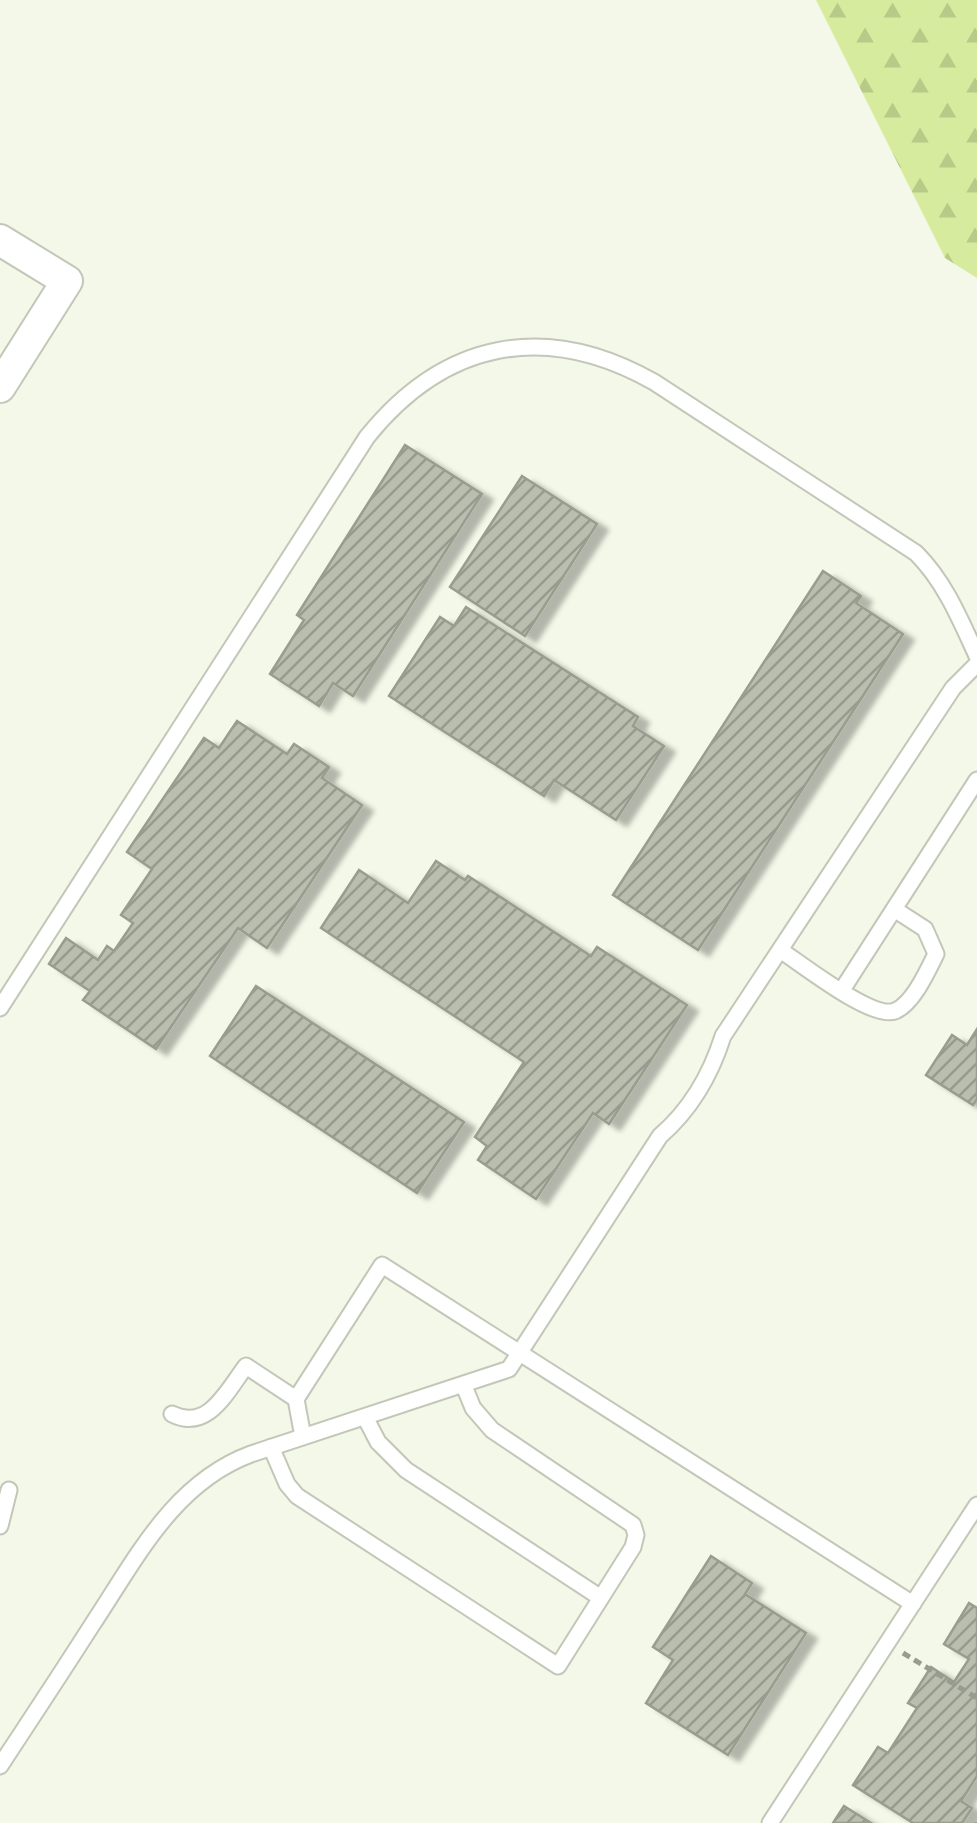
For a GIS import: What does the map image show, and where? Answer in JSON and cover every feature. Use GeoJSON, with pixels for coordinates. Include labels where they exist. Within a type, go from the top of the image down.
{"type":"FeatureCollection","features":[{"type":"Feature","properties":{"kind":"street"},"geometry":{"type":"LineString","coordinates":[[0,240],[67,281],[0,387]]}},
{"type":"Feature","properties":{"kind":"lane"},"geometry":{"type":"LineString","coordinates":[[0,1008],[367,436],[415,387],[430,376],[476,356],[526,348],[566,350],[613,361],[654,382],[916,553],[939,580],[977,656]]}},
{"type":"Feature","properties":{"kind":"lane"},"geometry":{"type":"LineString","coordinates":[[0,1766],[171,1509],[191,1489],[229,1462],[510,1369],[660,1136],[680,1118],[712,1067],[723,1036],[954,688],[977,664]]}},
{"type":"Feature","properties":{"kind":"lane"},"geometry":{"type":"LineString","coordinates":[[842,990],[977,780]]}},
{"type":"Feature","properties":{"kind":"lane"},"geometry":{"type":"LineString","coordinates":[[780,950],[884,1013],[900,1009],[932,962],[934,946],[925,929],[894,909]]}},
{"type":"Feature","properties":{"kind":"lane"},"geometry":{"type":"LineString","coordinates":[[303,1437],[296,1399],[382,1265],[913,1604]]}},
{"type":"Feature","properties":{"kind":"lane"},"geometry":{"type":"LineString","coordinates":[[172,1414],[186,1421],[198,1418],[215,1406],[246,1366],[296,1399]]}},
{"type":"Feature","properties":{"kind":"lane"},"geometry":{"type":"LineString","coordinates":[[271,1447],[286,1484],[297,1496],[558,1666],[636,1535],[632,1525],[492,1430],[474,1408],[464,1386]]}},
{"type":"Feature","properties":{"kind":"lane"},"geometry":{"type":"LineString","coordinates":[[366,1417],[378,1442],[406,1470],[601,1598]]}},
{"type":"Feature","properties":{"kind":"lane"},"geometry":{"type":"LineString","coordinates":[[0,1526],[9,1490]]}},
{"type":"Feature","properties":{"kind":"lane"},"geometry":{"type":"LineString","coordinates":[[770,1823],[977,1505]]}},
{"type":"Feature","properties":{"kind":"path"},"geometry":{"type":"LineString","coordinates":[[887,1643],[977,1698]]}},
{"type":"Feature","properties":{"kind":"green space"},"geometry":{"type":"Polygon","coordinates":[[[816,0],[977,0],[977,278],[945,258],[816,0]]]}},
{"type":"Feature","properties":{"kind":"building"},"geometry":{"type":"Polygon","coordinates":[[[405,445],[482,494],[353,696],[333,683],[319,706],[270,674],[304,620],[297,615],[405,445]]]}},
{"type":"Feature","properties":{"kind":"building"},"geometry":{"type":"Polygon","coordinates":[[[522,476],[597,524],[525,636],[450,587],[522,476]]]}},
{"type":"Feature","properties":{"kind":"building"},"geometry":{"type":"Polygon","coordinates":[[[823,571],[861,596],[856,603],[903,634],[698,950],[613,895],[823,571]]]}},
{"type":"Feature","properties":{"kind":"building"},"geometry":{"type":"Polygon","coordinates":[[[466,607],[638,717],[633,726],[664,746],[616,820],[554,780],[544,796],[389,696],[440,617],[454,626],[466,607]]]}},
{"type":"Feature","properties":{"kind":"building"},"geometry":{"type":"Polygon","coordinates":[[[237,721],[287,754],[294,744],[329,767],[322,778],[362,805],[267,948],[238,928],[156,1049],[83,1000],[90,991],[49,964],[66,938],[98,960],[107,946],[114,951],[133,923],[121,915],[152,869],[127,852],[204,738],[219,748],[237,721]]]}},
{"type":"Feature","properties":{"kind":"building"},"geometry":{"type":"Polygon","coordinates":[[[436,861],[465,880],[468,876],[591,956],[597,947],[687,1005],[609,1124],[593,1113],[536,1199],[478,1160],[487,1146],[475,1137],[524,1062],[321,928],[359,870],[408,903],[436,861]]]}},
{"type":"Feature","properties":{"kind":"building"},"geometry":{"type":"Polygon","coordinates":[[[256,986],[464,1122],[417,1193],[210,1056],[256,986]]]}},
{"type":"Feature","properties":{"kind":"building"},"geometry":{"type":"Polygon","coordinates":[[[977,1029],[977,1099],[973,1105],[926,1075],[952,1035],[967,1045],[977,1029]]]}},
{"type":"Feature","properties":{"kind":"building"},"geometry":{"type":"Polygon","coordinates":[[[711,1556],[752,1583],[745,1594],[806,1633],[728,1755],[646,1703],[673,1660],[653,1647],[711,1556]]]}},
{"type":"Feature","properties":{"kind":"building"},"geometry":{"type":"Polygon","coordinates":[[[969,1603],[977,1608],[977,1776],[961,1801],[972,1808],[962,1823],[913,1823],[853,1785],[878,1747],[888,1753],[917,1708],[908,1703],[931,1667],[954,1682],[969,1659],[944,1644],[969,1603]]]}},
{"type":"Feature","properties":{"kind":"building"},"geometry":{"type":"Polygon","coordinates":[[[844,1806],[871,1823],[833,1823],[844,1806]]]}}]}
